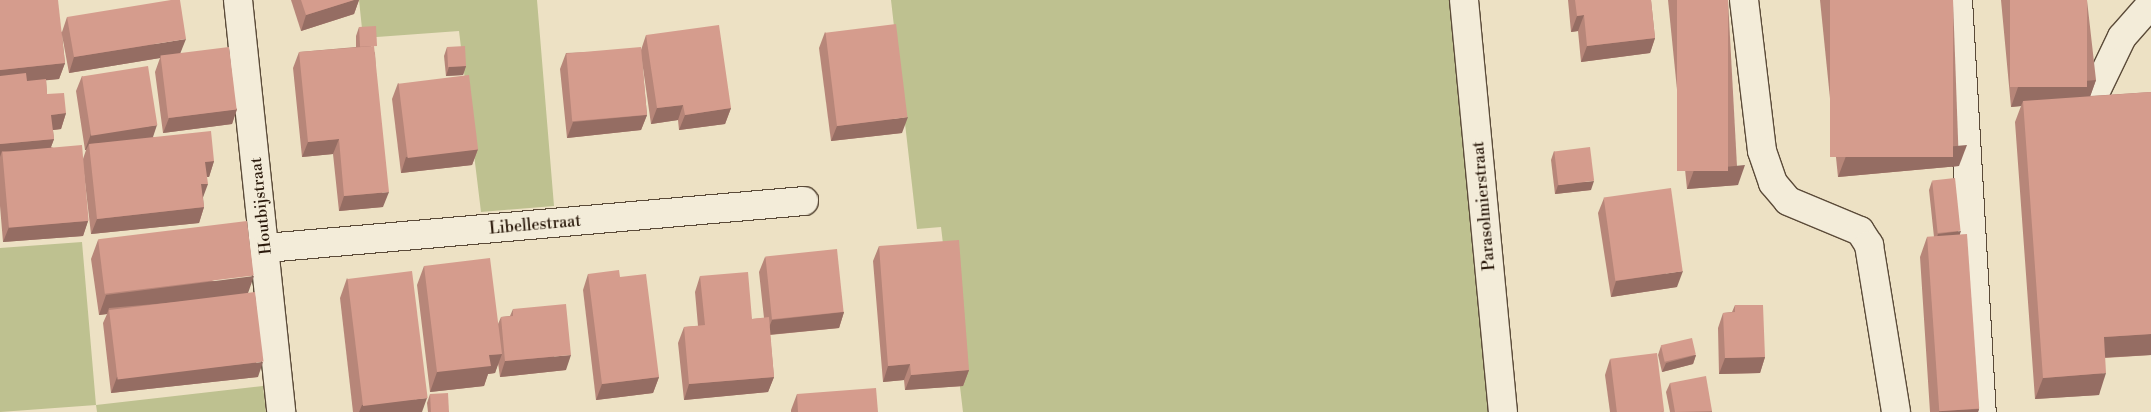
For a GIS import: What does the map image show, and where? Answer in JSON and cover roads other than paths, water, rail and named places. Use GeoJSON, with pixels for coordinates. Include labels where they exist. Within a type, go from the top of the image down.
{"type":"FeatureCollection","features":[{"type":"Feature","properties":{"kind":"street","name":"Houtbijstraat"},"geometry":{"type":"LineString","coordinates":[[238,0],[266,248],[281,412]]}},
{"type":"Feature","properties":{"kind":"street","name":"Parasolmierstraat"},"geometry":{"type":"LineString","coordinates":[[1464,0],[1503,412]]}},
{"type":"Feature","properties":{"kind":"street"},"geometry":{"type":"LineString","coordinates":[[1744,0],[1762,152],[1773,183],[1788,201],[1860,231],[1869,245],[1896,412]]}},
{"type":"Feature","properties":{"kind":"street"},"geometry":{"type":"LineString","coordinates":[[1958,0],[1982,412]]}},
{"type":"Feature","properties":{"kind":"street"},"geometry":{"type":"LineString","coordinates":[[2096,91],[2122,37],[2151,4]]}},
{"type":"Feature","properties":{"kind":"street","name":"Libellestraat"},"geometry":{"type":"LineString","coordinates":[[266,248],[804,201]]}}]}
